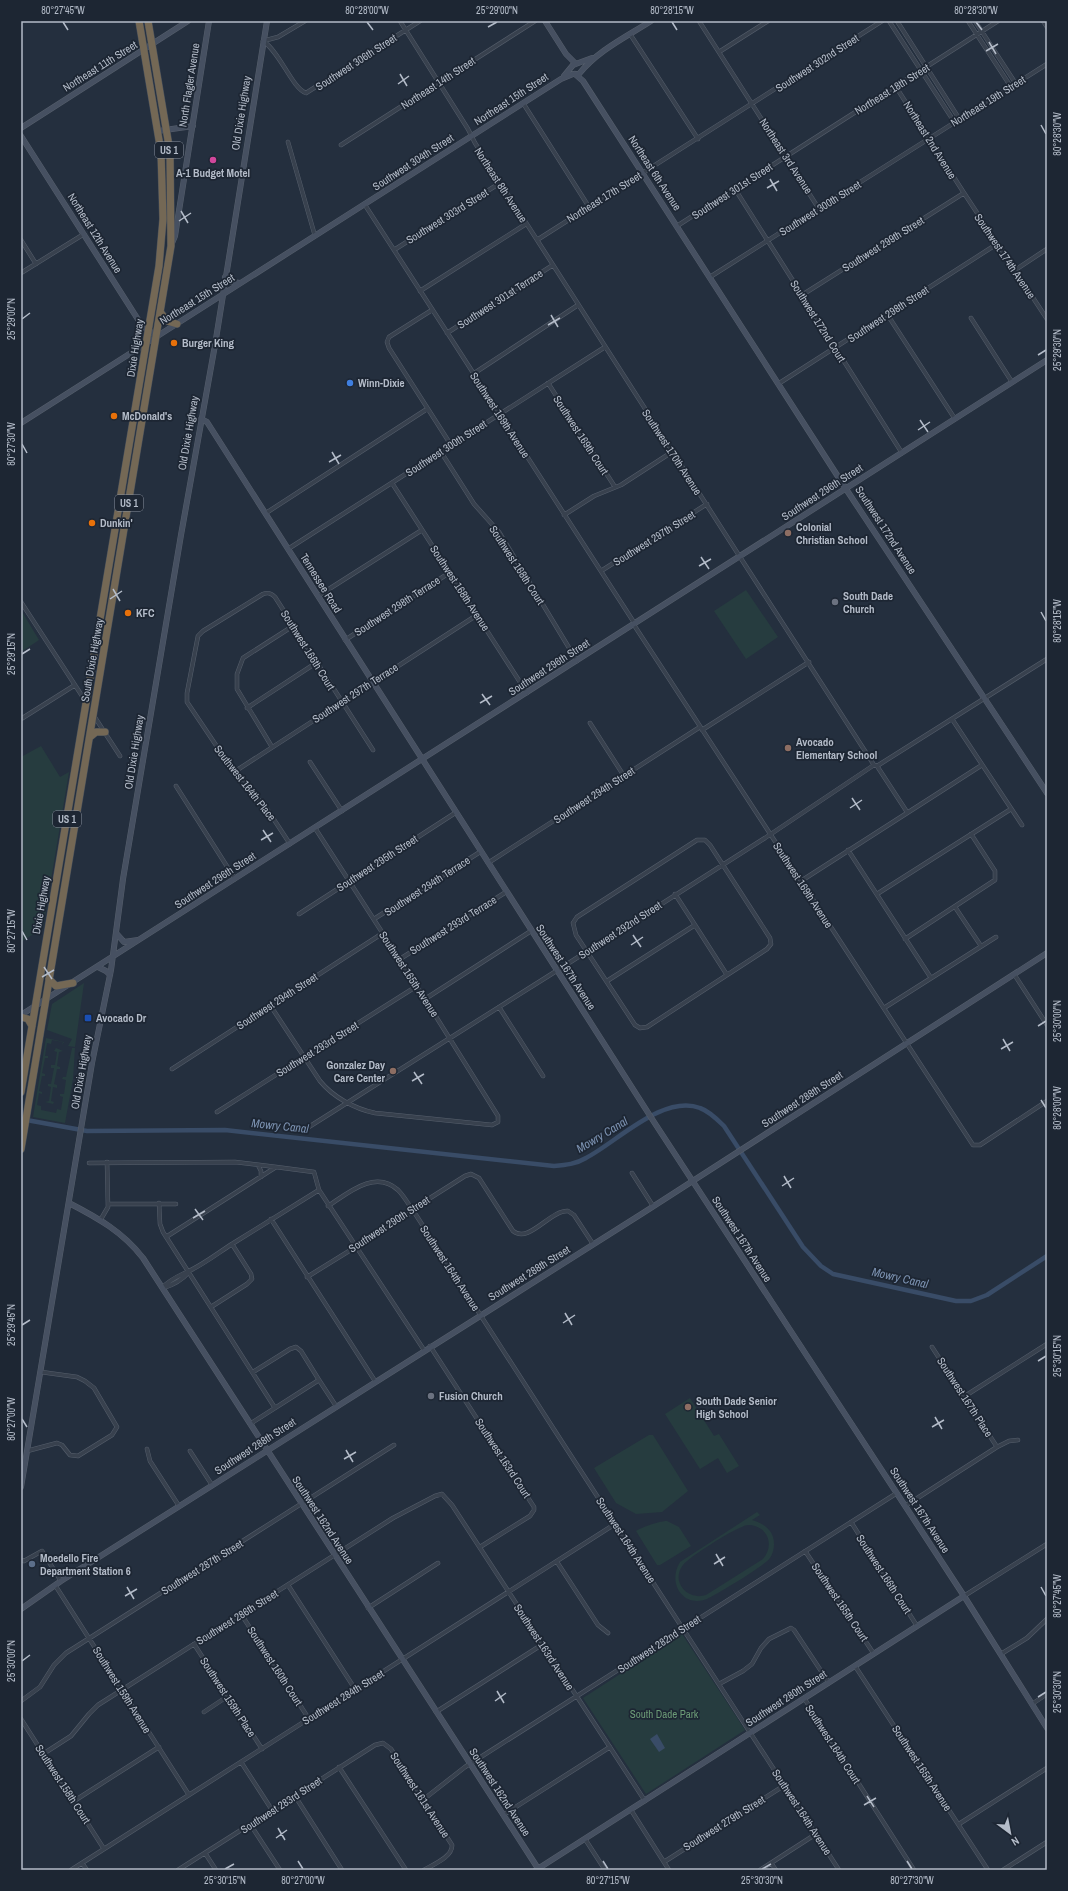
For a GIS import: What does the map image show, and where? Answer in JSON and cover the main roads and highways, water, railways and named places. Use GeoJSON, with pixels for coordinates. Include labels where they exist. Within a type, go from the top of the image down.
{"type":"FeatureCollection","features":[{"type":"Feature","properties":{"kind":"highway","name":"Dixie Highway"},"geometry":{"type":"LineString","coordinates":[[91,677],[128,454],[144,346],[149,331],[159,266],[162,226],[162,175],[158,132],[139,21]]}},
{"type":"Feature","properties":{"kind":"highway","name":"Dixie Highway"},"geometry":{"type":"LineString","coordinates":[[116,582],[171,246],[171,172],[167,130],[148,21]]}},
{"type":"Feature","properties":{"kind":"highway"},"geometry":{"type":"LineString","coordinates":[[161,313],[167,321],[177,324]]}},
{"type":"Feature","properties":{"kind":"highway"},"geometry":{"type":"LineString","coordinates":[[144,346],[149,354],[144,392],[146,400]]}},
{"type":"Feature","properties":{"kind":"highway"},"geometry":{"type":"LineString","coordinates":[[128,454],[130,467],[124,506],[128,511]]}},
{"type":"Feature","properties":{"kind":"highway"},"geometry":{"type":"LineString","coordinates":[[116,523],[121,527],[114,567],[116,582]]}},
{"type":"Feature","properties":{"kind":"highway","name":"South Dixie Highway"},"geometry":{"type":"LineString","coordinates":[[81,792],[116,582]]}},
{"type":"Feature","properties":{"kind":"highway"},"geometry":{"type":"LineString","coordinates":[[91,677],[94,684],[92,708],[94,715]]}},
{"type":"Feature","properties":{"kind":"highway","name":"South Dixie Highway"},"geometry":{"type":"LineString","coordinates":[[83,721],[91,677]]}},
{"type":"Feature","properties":{"kind":"highway"},"geometry":{"type":"LineString","coordinates":[[86,703],[89,710],[86,735],[89,740],[96,732],[105,732]]}},
{"type":"Feature","properties":{"kind":"highway","name":"Dixie Highway"},"geometry":{"type":"LineString","coordinates":[[21,1092],[83,721]]}},
{"type":"Feature","properties":{"kind":"highway","name":"Dixie Highway"},"geometry":{"type":"LineString","coordinates":[[21,1149],[81,792]]}},
{"type":"Feature","properties":{"kind":"highway"},"geometry":{"type":"LineString","coordinates":[[70,855],[67,851],[73,807],[71,793]]}},
{"type":"Feature","properties":{"kind":"highway"},"geometry":{"type":"LineString","coordinates":[[60,858],[64,864],[57,904],[60,918]]}},
{"type":"Feature","properties":{"kind":"highway"},"geometry":{"type":"LineString","coordinates":[[46,999],[43,987],[52,930],[50,917]]}},
{"type":"Feature","properties":{"kind":"highway"},"geometry":{"type":"LineString","coordinates":[[49,979],[56,986],[73,983]]}},
{"type":"Feature","properties":{"kind":"highway"},"geometry":{"type":"LineString","coordinates":[[32,1086],[29,1074],[39,1015],[36,1006]]}},
{"type":"Feature","properties":{"kind":"highway"},"geometry":{"type":"LineString","coordinates":[[21,1016],[28,1019],[32,1026]]}},
{"type":"Feature","properties":{"kind":"water"},"geometry":{"type":"Polygon","coordinates":[[[657,1734],[665,1748],[659,1752],[650,1739],[657,1734]]]}},
{"type":"Feature","properties":{"kind":"waterway","name":"Mowry Canal"},"geometry":{"type":"LineString","coordinates":[[21,1119],[87,1131],[225,1130],[554,1166],[578,1162],[598,1151],[626,1131],[656,1113],[686,1105],[707,1111],[724,1126],[803,1247],[821,1266],[833,1274],[956,1301],[971,1301],[987,1295],[1047,1256]]}},
{"type":"Feature","properties":{"kind":"place","name":"A-1 Budget Motel"},"geometry":{"type":"Point","coordinates":[213,160]}},
{"type":"Feature","properties":{"kind":"place","name":"Burger King"},"geometry":{"type":"Point","coordinates":[174,343]}},
{"type":"Feature","properties":{"kind":"place","name":"Winn-Dixie"},"geometry":{"type":"Point","coordinates":[350,383]}},
{"type":"Feature","properties":{"kind":"place","name":"McDonald's"},"geometry":{"type":"Point","coordinates":[114,416]}},
{"type":"Feature","properties":{"kind":"place","name":"Dunkin'"},"geometry":{"type":"Point","coordinates":[92,523]}},
{"type":"Feature","properties":{"kind":"place","name":"Colonial Christian School"},"geometry":{"type":"Point","coordinates":[788,533]}},
{"type":"Feature","properties":{"kind":"place","name":"South Dade Church"},"geometry":{"type":"Point","coordinates":[835,602]}},
{"type":"Feature","properties":{"kind":"place","name":"KFC"},"geometry":{"type":"Point","coordinates":[128,613]}},
{"type":"Feature","properties":{"kind":"place","name":"Avocado Elementary School"},"geometry":{"type":"Point","coordinates":[788,748]}},
{"type":"Feature","properties":{"kind":"place","name":"Avocado Dr"},"geometry":{"type":"Point","coordinates":[88,1018]}},
{"type":"Feature","properties":{"kind":"place","name":"Gonzalez Day Care Center"},"geometry":{"type":"Point","coordinates":[393,1071]}},
{"type":"Feature","properties":{"kind":"place","name":"Fusion Church"},"geometry":{"type":"Point","coordinates":[431,1396]}},
{"type":"Feature","properties":{"kind":"place","name":"South Dade Senior High School"},"geometry":{"type":"Point","coordinates":[688,1407]}},
{"type":"Feature","properties":{"kind":"place","name":"Moedello Fire Department Station 6"},"geometry":{"type":"Point","coordinates":[32,1564]}},
{"type":"Feature","properties":{"kind":"park label","name":"South Dade Park"},"geometry":{"type":"Point","coordinates":[664,1714]}}]}
